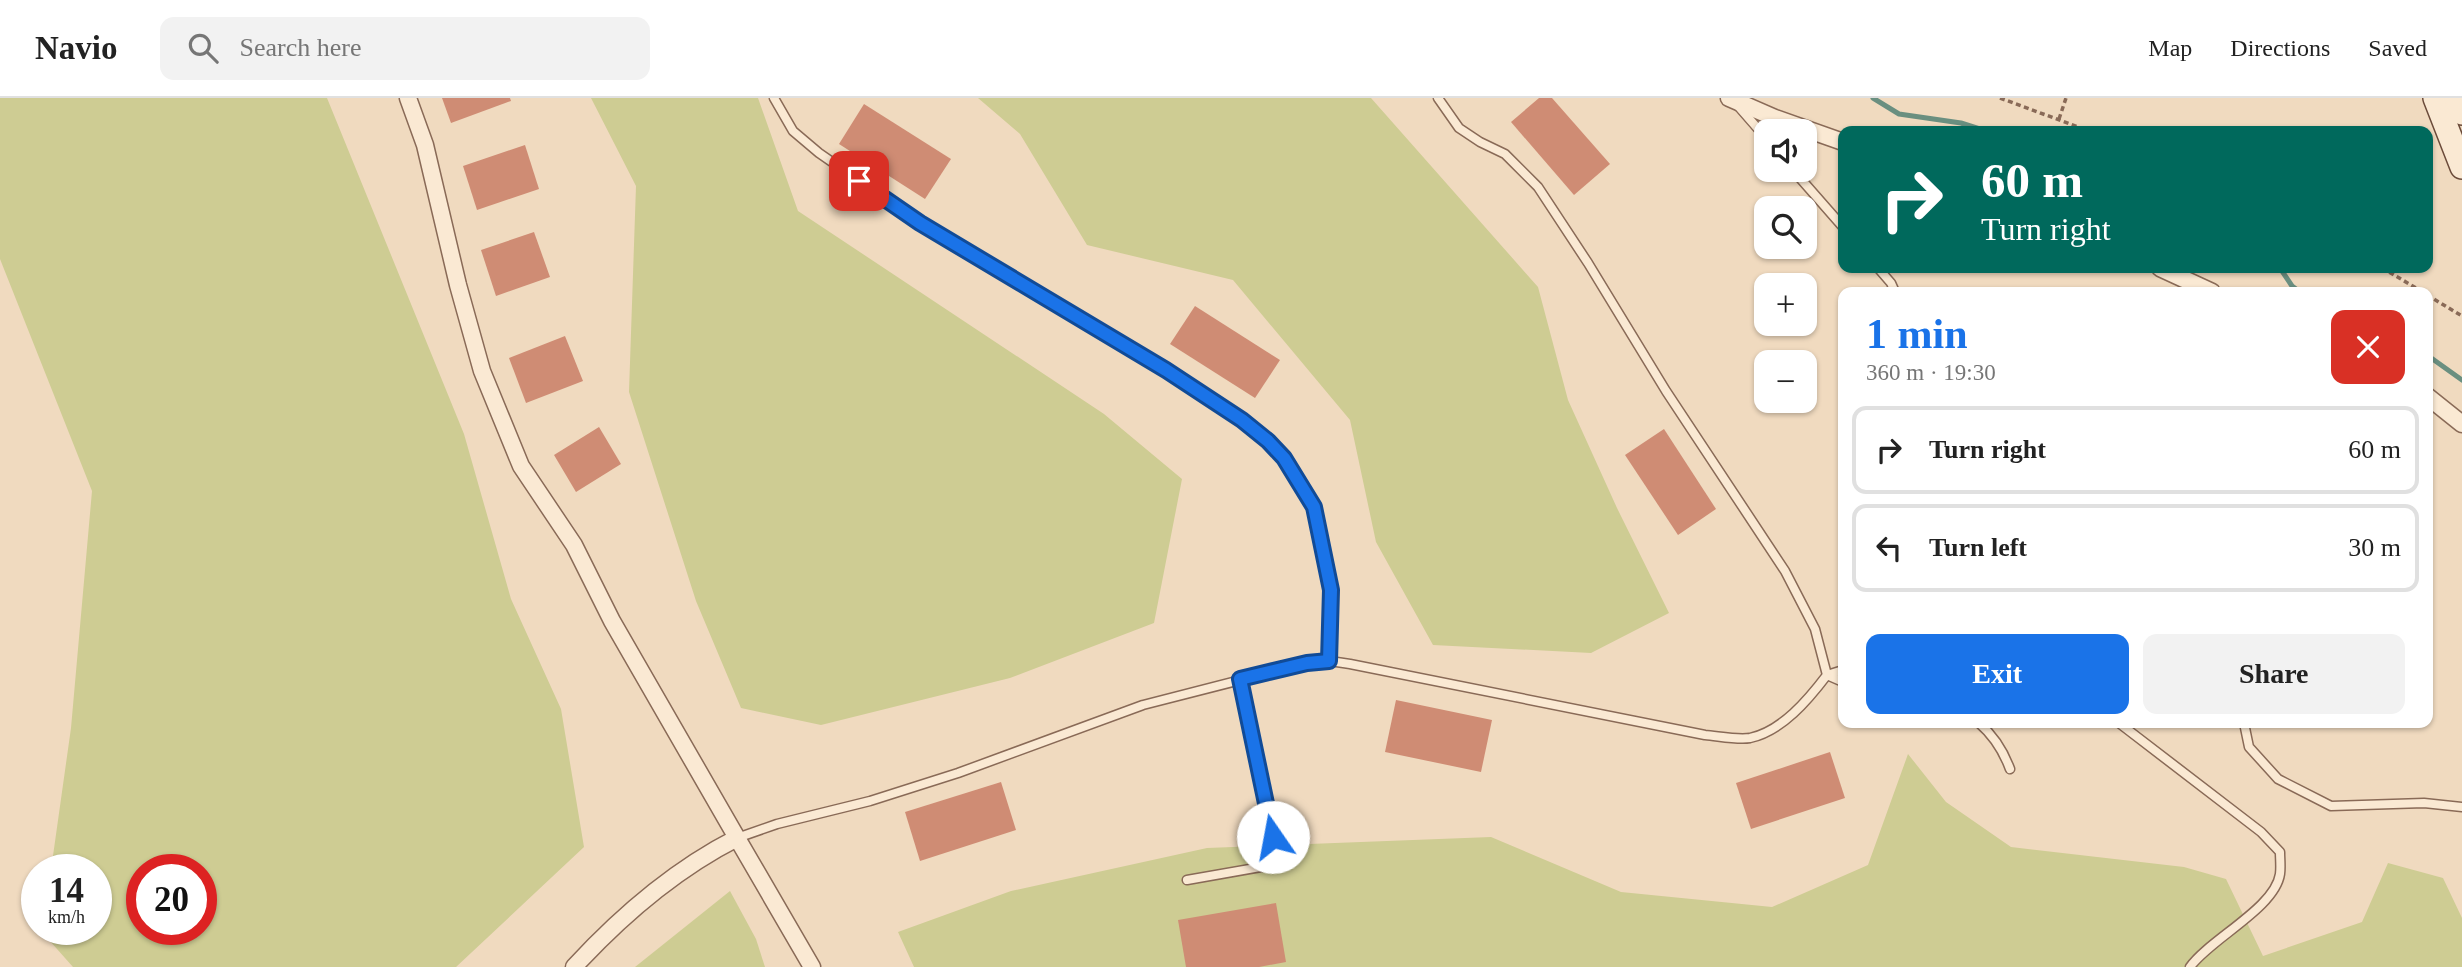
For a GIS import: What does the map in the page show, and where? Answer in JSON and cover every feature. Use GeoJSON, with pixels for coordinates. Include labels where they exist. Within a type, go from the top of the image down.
{"type":"FeatureCollection","features":[{"type":"Feature","properties":{"kind":"main road"},"geometry":{"type":"LineString","coordinates":[[2435,98],[2462,166]]}},
{"type":"Feature","properties":{"kind":"main road"},"geometry":{"type":"LineString","coordinates":[[2456,98],[2462,113]]}},
{"type":"Feature","properties":{"kind":"street"},"geometry":{"type":"LineString","coordinates":[[408,98],[425,145],[458,285],[482,371],[521,466],[574,545],[612,621],[812,967]]}},
{"type":"Feature","properties":{"kind":"street"},"geometry":{"type":"LineString","coordinates":[[1731,99],[1838,140]]}},
{"type":"Feature","properties":{"kind":"street"},"geometry":{"type":"LineString","coordinates":[[2171,273],[2201,287]]}},
{"type":"Feature","properties":{"kind":"street"},"geometry":{"type":"LineString","coordinates":[[2433,401],[2462,424]]}},
{"type":"Feature","properties":{"kind":"street"},"geometry":{"type":"LineString","coordinates":[[574,967],[613,926],[665,883],[710,851],[737,838]]}},
{"type":"Feature","properties":{"kind":"lane"},"geometry":{"type":"LineString","coordinates":[[774,98],[793,131],[819,153],[920,223],[1166,370],[1242,420],[1268,441],[1284,458],[1314,507],[1331,590],[1329,661]]}},
{"type":"Feature","properties":{"kind":"lane"},"geometry":{"type":"LineString","coordinates":[[1438,98],[1459,128],[1505,154],[1538,187],[1666,391],[1785,571],[1815,629],[1828,675]]}},
{"type":"Feature","properties":{"kind":"lane"},"geometry":{"type":"LineString","coordinates":[[1731,99],[1754,125]]}},
{"type":"Feature","properties":{"kind":"lane"},"geometry":{"type":"LineString","coordinates":[[1804,182],[1838,221]]}},
{"type":"Feature","properties":{"kind":"lane"},"geometry":{"type":"LineString","coordinates":[[1882,273],[1893,287]]}},
{"type":"Feature","properties":{"kind":"lane"},"geometry":{"type":"LineString","coordinates":[[737,838],[777,824],[870,801],[957,774],[1143,705],[1307,663],[1329,661],[1705,735],[1749,738],[1784,723],[1828,675],[1838,672]]}},
{"type":"Feature","properties":{"kind":"lane"},"geometry":{"type":"LineString","coordinates":[[1828,675],[1838,679]]}},
{"type":"Feature","properties":{"kind":"lane"},"geometry":{"type":"LineString","coordinates":[[1187,880],[1278,864],[1240,679]]}},
{"type":"Feature","properties":{"kind":"lane"},"geometry":{"type":"LineString","coordinates":[[1986,728],[1992,733],[2010,769]]}},
{"type":"Feature","properties":{"kind":"lane"},"geometry":{"type":"LineString","coordinates":[[2126,728],[2261,832],[2280,852],[2280,876],[2272,893],[2247,918],[2199,954],[2190,967]]}},
{"type":"Feature","properties":{"kind":"lane"},"geometry":{"type":"LineString","coordinates":[[2245,728],[2249,747],[2278,779],[2330,806],[2424,803],[2462,807]]}},
{"type":"Feature","properties":{"kind":"path"},"geometry":{"type":"LineString","coordinates":[[2000,98],[2076,126]]}},
{"type":"Feature","properties":{"kind":"path"},"geometry":{"type":"LineString","coordinates":[[2059,119],[2066,98]]}},
{"type":"Feature","properties":{"kind":"path"},"geometry":{"type":"LineString","coordinates":[[2390,273],[2413,287]]}},
{"type":"Feature","properties":{"kind":"path"},"geometry":{"type":"LineString","coordinates":[[2433,299],[2462,316]]}},
{"type":"Feature","properties":{"kind":"shaded area"},"geometry":{"type":"Polygon","coordinates":[[[0,98],[327,98],[464,434],[511,599],[561,709],[584,847],[456,967],[73,967],[53,945],[112,945],[112,854],[53,854],[71,728],[92,491],[0,259],[0,98]]]}},
{"type":"Feature","properties":{"kind":"shaded area"},"geometry":{"type":"Polygon","coordinates":[[[591,98],[758,98],[798,211],[1104,414],[1182,479],[1154,623],[1010,678],[821,725],[741,708],[696,601],[629,392],[636,186],[591,98]]]}},
{"type":"Feature","properties":{"kind":"shaded area"},"geometry":{"type":"Polygon","coordinates":[[[978,98],[1371,98],[1538,287],[1568,400],[1669,613],[1591,653],[1433,645],[1376,542],[1350,420],[1233,280],[1087,245],[1020,134],[978,98]]]}},
{"type":"Feature","properties":{"kind":"shaded area"},"geometry":{"type":"Polygon","coordinates":[[[1908,754],[1946,802],[2011,847],[2184,867],[2226,879],[2263,956],[2362,922],[2388,863],[2443,878],[2462,918],[2462,967],[914,967],[898,932],[1011,891],[1207,848],[1491,837],[1621,892],[1772,907],[1868,865],[1908,754]]]}},
{"type":"Feature","properties":{"kind":"shaded area"},"geometry":{"type":"Polygon","coordinates":[[[730,891],[756,939],[765,967],[635,967],[730,891]]]}},
{"type":"Feature","properties":{"kind":"building"},"geometry":{"type":"Polygon","coordinates":[[[442,98],[510,98],[511,101],[451,123],[442,98]]]}},
{"type":"Feature","properties":{"kind":"building"},"geometry":{"type":"Polygon","coordinates":[[[1539,98],[1552,98],[1610,164],[1574,195],[1511,122],[1539,98]]]}},
{"type":"Feature","properties":{"kind":"building"},"geometry":{"type":"Polygon","coordinates":[[[864,104],[951,159],[925,199],[839,144],[864,104]]]}},
{"type":"Feature","properties":{"kind":"building"},"geometry":{"type":"Polygon","coordinates":[[[525,145],[539,189],[477,210],[463,166],[525,145]]]}},
{"type":"Feature","properties":{"kind":"building"},"geometry":{"type":"Polygon","coordinates":[[[534,232],[550,277],[496,296],[481,250],[534,232]]]}},
{"type":"Feature","properties":{"kind":"building"},"geometry":{"type":"Polygon","coordinates":[[[1195,306],[1280,360],[1255,398],[1170,344],[1195,306]]]}},
{"type":"Feature","properties":{"kind":"building"},"geometry":{"type":"Polygon","coordinates":[[[565,336],[583,381],[526,403],[509,358],[565,336]]]}},
{"type":"Feature","properties":{"kind":"building"},"geometry":{"type":"Polygon","coordinates":[[[599,427],[621,464],[576,492],[554,455],[599,427]]]}},
{"type":"Feature","properties":{"kind":"building"},"geometry":{"type":"Polygon","coordinates":[[[1664,429],[1716,509],[1678,535],[1625,455],[1664,429]]]}},
{"type":"Feature","properties":{"kind":"building"},"geometry":{"type":"Polygon","coordinates":[[[1396,700],[1492,720],[1481,772],[1385,752],[1396,700]]]}},
{"type":"Feature","properties":{"kind":"building"},"geometry":{"type":"Polygon","coordinates":[[[1830,752],[1845,798],[1751,829],[1736,783],[1830,752]]]}},
{"type":"Feature","properties":{"kind":"building"},"geometry":{"type":"Polygon","coordinates":[[[1001,782],[1016,830],[920,861],[905,812],[1001,782]]]}},
{"type":"Feature","properties":{"kind":"building"},"geometry":{"type":"Polygon","coordinates":[[[1276,903],[1286,962],[1259,967],[1186,967],[1178,920],[1276,903]]]}},
{"type":"Feature","properties":{"kind":"waterway"},"geometry":{"type":"LineString","coordinates":[[1873,98],[1899,114],[1970,126]]}},
{"type":"Feature","properties":{"kind":"waterway"},"geometry":{"type":"LineString","coordinates":[[2283,273],[2293,287]]}},
{"type":"Feature","properties":{"kind":"waterway"},"geometry":{"type":"LineString","coordinates":[[2433,359],[2462,380]]}},
{"type":"Feature","properties":{"kind":"route"},"geometry":{"type":"LineString","coordinates":[[859,181],[920,223],[1166,370],[1242,420],[1268,441],[1297,477],[1314,507],[1331,590],[1329,661],[1307,663],[1240,679],[1273,837]]}}]}
